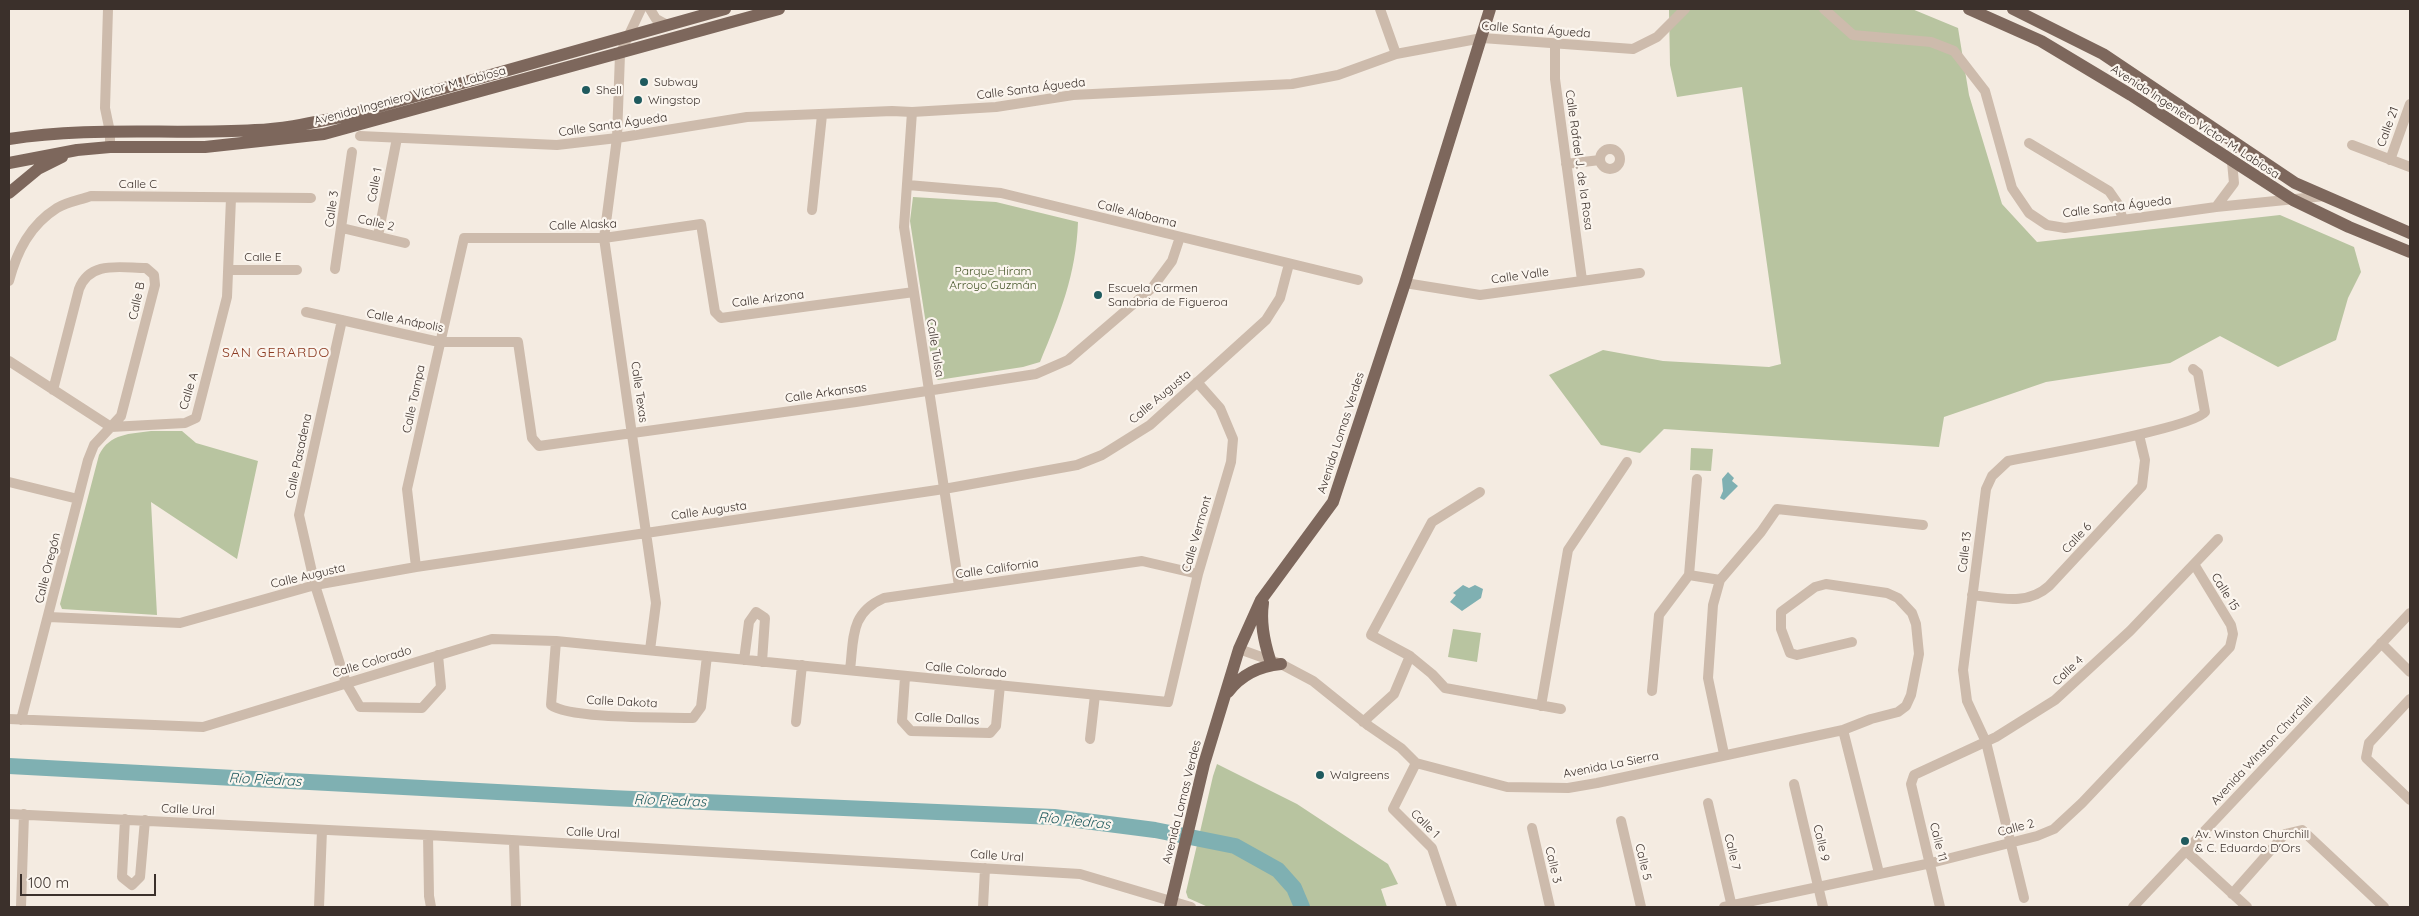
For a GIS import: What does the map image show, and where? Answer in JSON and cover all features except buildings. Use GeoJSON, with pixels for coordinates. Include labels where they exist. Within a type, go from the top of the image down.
{"type":"FeatureCollection","features":[{"type":"Feature","properties":{"kind":"main road","name":"Avenida Ingeniero Víctor M. Labiosa"},"geometry":{"type":"LineString","coordinates":[[9,139],[57,134],[110,132],[256,130],[303,125],[345,116],[725,9]]}},
{"type":"Feature","properties":{"kind":"main road","name":"Avenida Ingeniero Víctor M. Labiosa"},"geometry":{"type":"LineString","coordinates":[[9,163],[77,150],[205,147],[324,134],[779,9]]}},
{"type":"Feature","properties":{"kind":"main road","name":"Avenida Lomas Verdes"},"geometry":{"type":"LineString","coordinates":[[1170,904],[1197,795],[1239,649],[1265,594],[1333,502],[1405,283],[1490,9]]}},
{"type":"Feature","properties":{"kind":"main road","name":"Avenida Ingeniero Víctor M. Labiosa"},"geometry":{"type":"LineString","coordinates":[[1969,9],[2041,42],[2131,95],[2293,200],[2349,227],[2410,252]]}},
{"type":"Feature","properties":{"kind":"main road","name":"Avenida Ingeniero Víctor M. Labiosa"},"geometry":{"type":"LineString","coordinates":[[2013,9],[2103,54],[2295,183],[2410,233]]}},
{"type":"Feature","properties":{"kind":"main road"},"geometry":{"type":"LineString","coordinates":[[9,193],[38,169],[77,150]]}},
{"type":"Feature","properties":{"kind":"main road"},"geometry":{"type":"LineString","coordinates":[[1225,696],[1234,684],[1246,675],[1275,662],[1264,642],[1262,620],[1265,594]]}},
{"type":"Feature","properties":{"kind":"street"},"geometry":{"type":"LineString","coordinates":[[108,9],[106,108],[110,132],[110,148]]}},
{"type":"Feature","properties":{"kind":"street"},"geometry":{"type":"LineString","coordinates":[[620,54],[640,9]]}},
{"type":"Feature","properties":{"kind":"street"},"geometry":{"type":"LineString","coordinates":[[650,9],[656,19],[667,25]]}},
{"type":"Feature","properties":{"kind":"street"},"geometry":{"type":"LineString","coordinates":[[1380,9],[1396,54]]}},
{"type":"Feature","properties":{"kind":"street","name":"Calle Santa Águeda"},"geometry":{"type":"LineString","coordinates":[[360,136],[557,145],[617,138],[747,117],[912,112],[996,107],[1073,95],[1292,84],[1338,75],[1396,54],[1482,38],[1633,49],[1657,37],[1685,9]]}},
{"type":"Feature","properties":{"kind":"street","name":"Calle Santa Águeda"},"geometry":{"type":"LineString","coordinates":[[1824,9],[1853,35],[1931,42],[1954,51],[1986,91],[2012,188],[2029,213],[2047,225],[2065,228],[2216,207],[2325,196]]}},
{"type":"Feature","properties":{"kind":"street","name":"Calle Rafael J. de la Rosa"},"geometry":{"type":"LineString","coordinates":[[1555,44],[1555,78],[1582,280]]}},
{"type":"Feature","properties":{"kind":"street","name":"Calle Texas"},"geometry":{"type":"LineString","coordinates":[[620,54],[617,138],[604,238],[656,602],[650,650]]}},
{"type":"Feature","properties":{"kind":"street","name":"Calle 21"},"geometry":{"type":"LineString","coordinates":[[2390,160],[2410,104]]}},
{"type":"Feature","properties":{"kind":"street","name":"Calle Tulsa"},"geometry":{"type":"LineString","coordinates":[[912,112],[904,227],[959,586]]}},
{"type":"Feature","properties":{"kind":"street"},"geometry":{"type":"LineString","coordinates":[[812,210],[822,115]]}},
{"type":"Feature","properties":{"kind":"street","name":"Calle 1"},"geometry":{"type":"LineString","coordinates":[[378,236],[397,138]]}},
{"type":"Feature","properties":{"kind":"street"},"geometry":{"type":"LineString","coordinates":[[2029,143],[2109,191],[2118,204],[2123,220]]}},
{"type":"Feature","properties":{"kind":"street","name":"Calle 21"},"geometry":{"type":"LineString","coordinates":[[2352,145],[2410,167]]}},
{"type":"Feature","properties":{"kind":"street","name":"Calle 3"},"geometry":{"type":"LineString","coordinates":[[335,269],[352,152]]}},
{"type":"Feature","properties":{"kind":"street"},"geometry":{"type":"LineString","coordinates":[[1566,164],[1600,160]]}},
{"type":"Feature","properties":{"kind":"street"},"geometry":{"type":"LineString","coordinates":[[2216,207],[2234,183],[2232,162]]}},
{"type":"Feature","properties":{"kind":"street","name":"Calle Alabama"},"geometry":{"type":"LineString","coordinates":[[908,185],[1001,193],[1358,280]]}},
{"type":"Feature","properties":{"kind":"street","name":"Calle C"},"geometry":{"type":"LineString","coordinates":[[9,281],[16,255],[32,229],[58,208],[91,196],[311,198]]}},
{"type":"Feature","properties":{"kind":"street","name":"Calle A"},"geometry":{"type":"LineString","coordinates":[[111,427],[185,423],[196,418],[227,297],[230,198]]}},
{"type":"Feature","properties":{"kind":"street","name":"Calle Alaska"},"geometry":{"type":"LineString","coordinates":[[464,238],[604,238],[701,224]]}},
{"type":"Feature","properties":{"kind":"street","name":"Calle Arizona"},"geometry":{"type":"LineString","coordinates":[[701,224],[715,312],[721,318],[914,292]]}},
{"type":"Feature","properties":{"kind":"street","name":"Calle 2"},"geometry":{"type":"LineString","coordinates":[[342,228],[405,242]]}},
{"type":"Feature","properties":{"kind":"street","name":"Calle Arkansas"},"geometry":{"type":"LineString","coordinates":[[500,342],[518,342],[532,438],[539,446],[1036,374],[1068,360],[1152,288],[1172,261],[1180,237]]}},
{"type":"Feature","properties":{"kind":"street","name":"Calle Tampa"},"geometry":{"type":"LineString","coordinates":[[416,566],[407,489],[464,238]]}},
{"type":"Feature","properties":{"kind":"street","name":"Calle Augusta"},"geometry":{"type":"LineString","coordinates":[[49,617],[180,623],[315,585],[416,566],[944,488],[1077,465],[1102,455],[1150,424],[1266,320],[1280,298],[1290,264]]}},
{"type":"Feature","properties":{"kind":"street","name":"Calle B"},"geometry":{"type":"LineString","coordinates":[[53,390],[79,289],[87,275],[101,268],[146,268],[154,275],[155,285],[121,416],[111,427]]}},
{"type":"Feature","properties":{"kind":"street","name":"Calle E"},"geometry":{"type":"LineString","coordinates":[[229,270],[297,270]]}},
{"type":"Feature","properties":{"kind":"street","name":"Calle Valle"},"geometry":{"type":"LineString","coordinates":[[1405,283],[1480,295],[1640,273]]}},
{"type":"Feature","properties":{"kind":"street","name":"Calle Anápolis"},"geometry":{"type":"LineString","coordinates":[[306,312],[439,342],[500,342]]}},
{"type":"Feature","properties":{"kind":"street","name":"Calle Pasadena"},"geometry":{"type":"LineString","coordinates":[[342,320],[299,515],[315,585],[346,683],[360,707],[422,708],[441,687],[438,655]]}},
{"type":"Feature","properties":{"kind":"street"},"geometry":{"type":"LineString","coordinates":[[9,361],[111,427]]}},
{"type":"Feature","properties":{"kind":"street","name":"Calle 13"},"geometry":{"type":"LineString","coordinates":[[2024,898],[1986,742],[1967,701],[1964,689],[1963,670],[1986,489],[1992,476],[2008,461],[2139,435],[2202,417],[2205,412],[2198,373],[2193,369]]}},
{"type":"Feature","properties":{"kind":"street","name":"Calle Vermont"},"geometry":{"type":"LineString","coordinates":[[1168,702],[1198,574],[1231,462],[1233,439],[1220,408],[1197,382]]}},
{"type":"Feature","properties":{"kind":"street","name":"Calle Oregón"},"geometry":{"type":"LineString","coordinates":[[22,720],[88,460],[94,445],[111,427]]}},
{"type":"Feature","properties":{"kind":"street","name":"Calle 6"},"geometry":{"type":"LineString","coordinates":[[1972,595],[2023,600],[2040,594],[2049,586],[2142,486],[2145,460],[2139,435]]}},
{"type":"Feature","properties":{"kind":"street"},"geometry":{"type":"LineString","coordinates":[[1541,706],[1568,550],[1627,462]]}},
{"type":"Feature","properties":{"kind":"street"},"geometry":{"type":"LineString","coordinates":[[1652,691],[1659,615],[1689,575],[1697,479]]}},
{"type":"Feature","properties":{"kind":"street"},"geometry":{"type":"LineString","coordinates":[[9,482],[78,499]]}},
{"type":"Feature","properties":{"kind":"street"},"geometry":{"type":"LineString","coordinates":[[1480,492],[1432,522],[1371,636],[1410,656],[1432,674],[1445,688],[1561,709]]}},
{"type":"Feature","properties":{"kind":"street"},"geometry":{"type":"LineString","coordinates":[[1724,754],[1708,678],[1713,605],[1720,580],[1777,509],[1923,525]]}},
{"type":"Feature","properties":{"kind":"street","name":"Calle 4"},"geometry":{"type":"LineString","coordinates":[[1911,784],[1914,775],[1920,770],[1958,756],[1986,742],[2055,700],[2130,631],[2218,539]]}},
{"type":"Feature","properties":{"kind":"street","name":"Calle California"},"geometry":{"type":"LineString","coordinates":[[850,670],[855,624],[869,605],[884,598],[1142,561],[1198,574]]}},
{"type":"Feature","properties":{"kind":"street","name":"Calle 15"},"geometry":{"type":"LineString","coordinates":[[2194,564],[2231,624],[2233,634]]}},
{"type":"Feature","properties":{"kind":"street"},"geometry":{"type":"LineString","coordinates":[[1689,575],[1720,580]]}},
{"type":"Feature","properties":{"kind":"street","name":"Avenida La Sierra"},"geometry":{"type":"LineString","coordinates":[[1239,649],[1275,662],[1312,681],[1363,722],[1401,748],[1416,763],[1507,787],[1568,788],[1843,730],[1871,719],[1898,712],[1906,706],[1911,695],[1919,654],[1916,624],[1906,604],[1887,593],[1822,584],[1781,612],[1781,630],[1790,653],[1797,655],[1852,642]]}},
{"type":"Feature","properties":{"kind":"street"},"geometry":{"type":"LineString","coordinates":[[744,660],[749,622],[756,612],[765,618],[762,662]]}},
{"type":"Feature","properties":{"kind":"street","name":"Avenida Winston Churchill"},"geometry":{"type":"LineString","coordinates":[[2133,907],[2410,613]]}},
{"type":"Feature","properties":{"kind":"street","name":"Calle 2"},"geometry":{"type":"LineString","coordinates":[[1729,907],[1818,886],[1931,863],[2037,836],[2054,829],[2082,803],[2230,648],[2233,634]]}},
{"type":"Feature","properties":{"kind":"street","name":"Calle Colorado"},"geometry":{"type":"LineString","coordinates":[[9,719],[203,727],[492,639],[556,641],[1168,702]]}},
{"type":"Feature","properties":{"kind":"street","name":"Calle Dakota"},"geometry":{"type":"LineString","coordinates":[[556,641],[551,704],[558,710],[591,714],[693,718],[701,707],[707,656]]}},
{"type":"Feature","properties":{"kind":"street"},"geometry":{"type":"LineString","coordinates":[[2381,643],[2410,672]]}},
{"type":"Feature","properties":{"kind":"street"},"geometry":{"type":"LineString","coordinates":[[1363,722],[1394,694],[1410,656]]}},
{"type":"Feature","properties":{"kind":"street"},"geometry":{"type":"LineString","coordinates":[[796,722],[802,665]]}},
{"type":"Feature","properties":{"kind":"street","name":"Calle Dallas"},"geometry":{"type":"LineString","coordinates":[[905,677],[902,721],[911,731],[990,733],[996,726],[1000,686]]}},
{"type":"Feature","properties":{"kind":"street"},"geometry":{"type":"LineString","coordinates":[[1090,738],[1095,695]]}},
{"type":"Feature","properties":{"kind":"street"},"geometry":{"type":"LineString","coordinates":[[2410,699],[2369,744],[2366,758],[2410,800]]}},
{"type":"Feature","properties":{"kind":"street"},"geometry":{"type":"LineString","coordinates":[[1843,730],[1879,874]]}},
{"type":"Feature","properties":{"kind":"street","name":"Calle 1"},"geometry":{"type":"LineString","coordinates":[[1416,763],[1393,809],[1432,848],[1452,907]]}},
{"type":"Feature","properties":{"kind":"street","name":"Calle 9"},"geometry":{"type":"LineString","coordinates":[[1794,784],[1823,907]]}},
{"type":"Feature","properties":{"kind":"street","name":"Calle 11"},"geometry":{"type":"LineString","coordinates":[[1911,784],[1940,907]]}},
{"type":"Feature","properties":{"kind":"street","name":"Calle 7"},"geometry":{"type":"LineString","coordinates":[[1708,802],[1729,907]]}},
{"type":"Feature","properties":{"kind":"street","name":"Calle Ural"},"geometry":{"type":"LineString","coordinates":[[9,814],[428,835],[514,842],[1080,874],[1170,904],[1190,907]]}},
{"type":"Feature","properties":{"kind":"street"},"geometry":{"type":"LineString","coordinates":[[22,907],[24,814]]}},
{"type":"Feature","properties":{"kind":"street"},"geometry":{"type":"LineString","coordinates":[[126,819],[122,877],[132,885],[140,877],[145,820]]}},
{"type":"Feature","properties":{"kind":"street","name":"Calle 5"},"geometry":{"type":"LineString","coordinates":[[1621,822],[1641,907]]}},
{"type":"Feature","properties":{"kind":"street","name":"Calle 3"},"geometry":{"type":"LineString","coordinates":[[1532,828],[1550,907]]}},
{"type":"Feature","properties":{"kind":"street"},"geometry":{"type":"LineString","coordinates":[[319,907],[322,830]]}},
{"type":"Feature","properties":{"kind":"street"},"geometry":{"type":"LineString","coordinates":[[2232,894],[2285,834],[2302,830],[2384,907]]}},
{"type":"Feature","properties":{"kind":"street"},"geometry":{"type":"LineString","coordinates":[[428,835],[429,896],[431,907]]}},
{"type":"Feature","properties":{"kind":"street"},"geometry":{"type":"LineString","coordinates":[[514,842],[516,907]]}},
{"type":"Feature","properties":{"kind":"street"},"geometry":{"type":"LineString","coordinates":[[2186,851],[2246,907]]}},
{"type":"Feature","properties":{"kind":"street"},"geometry":{"type":"LineString","coordinates":[[983,907],[985,868]]}},
{"type":"Feature","properties":{"kind":"green space"},"geometry":{"type":"Polygon","coordinates":[[[1669,9],[1912,9],[1958,28],[1969,95],[2002,204],[2037,242],[2280,215],[2354,247],[2361,272],[2348,298],[2336,340],[2278,367],[2220,336],[2170,363],[2046,382],[1944,417],[1939,447],[1664,429],[1640,453],[1601,445],[1549,375],[1603,350],[1663,361],[1769,367],[1781,364],[1742,87],[1677,97],[1670,65],[1669,9]]]}},
{"type":"Feature","properties":{"kind":"green space","name":"Parque Hiram Arroyo Guzmán"},"geometry":{"type":"Polygon","coordinates":[[[913,197],[996,202],[1078,222],[1074,259],[1066,294],[1040,362],[1023,367],[938,380],[934,376],[910,221],[913,197]]]}},
{"type":"Feature","properties":{"kind":"green space"},"geometry":{"type":"Polygon","coordinates":[[[151,431],[182,431],[196,443],[258,461],[237,559],[151,502],[157,615],[62,609],[60,604],[99,455],[109,442],[121,436],[151,431]]]}},
{"type":"Feature","properties":{"kind":"green space"},"geometry":{"type":"Polygon","coordinates":[[[1691,448],[1713,449],[1711,471],[1690,470],[1691,448]]]}},
{"type":"Feature","properties":{"kind":"green space"},"geometry":{"type":"Polygon","coordinates":[[[1453,629],[1481,633],[1477,662],[1448,657],[1453,629]]]}},
{"type":"Feature","properties":{"kind":"green space"},"geometry":{"type":"Polygon","coordinates":[[[1217,764],[1297,804],[1388,864],[1398,884],[1381,889],[1387,907],[1208,907],[1188,898],[1186,892],[1217,764]]]}},
{"type":"Feature","properties":{"kind":"water"},"geometry":{"type":"Polygon","coordinates":[[[1728,472],[1734,478],[1732,481],[1738,486],[1724,500],[1720,498],[1723,491],[1722,479],[1728,472]]]}},
{"type":"Feature","properties":{"kind":"water"},"geometry":{"type":"Polygon","coordinates":[[[1463,585],[1469,588],[1475,585],[1483,589],[1481,598],[1462,611],[1450,602],[1456,595],[1453,593],[1463,585]]]}},
{"type":"Feature","properties":{"kind":"waterway","name":"Río Piedras"},"geometry":{"type":"LineString","coordinates":[[9,766],[610,798],[1054,817],[1155,830],[1235,846],[1278,870],[1294,888],[1302,907]]}},
{"type":"Feature","properties":{"kind":"place","name":"Subway"},"geometry":{"type":"Point","coordinates":[644,82]}},
{"type":"Feature","properties":{"kind":"place","name":"Shell"},"geometry":{"type":"Point","coordinates":[586,90]}},
{"type":"Feature","properties":{"kind":"place","name":"Wingstop"},"geometry":{"type":"Point","coordinates":[638,100]}},
{"type":"Feature","properties":{"kind":"place","name":"Escuela Carmen Sanabria de Figueroa"},"geometry":{"type":"Point","coordinates":[1098,295]}},
{"type":"Feature","properties":{"kind":"place","name":"Walgreens"},"geometry":{"type":"Point","coordinates":[1320,775]}},
{"type":"Feature","properties":{"kind":"place","name":"Av. Winston Churchill & C. Eduardo D'Ors"},"geometry":{"type":"Point","coordinates":[2185,841]}},
{"type":"Feature","properties":{"kind":"district","name":"SAN GERARDO"},"geometry":{"type":"Point","coordinates":[276,353]}}]}
